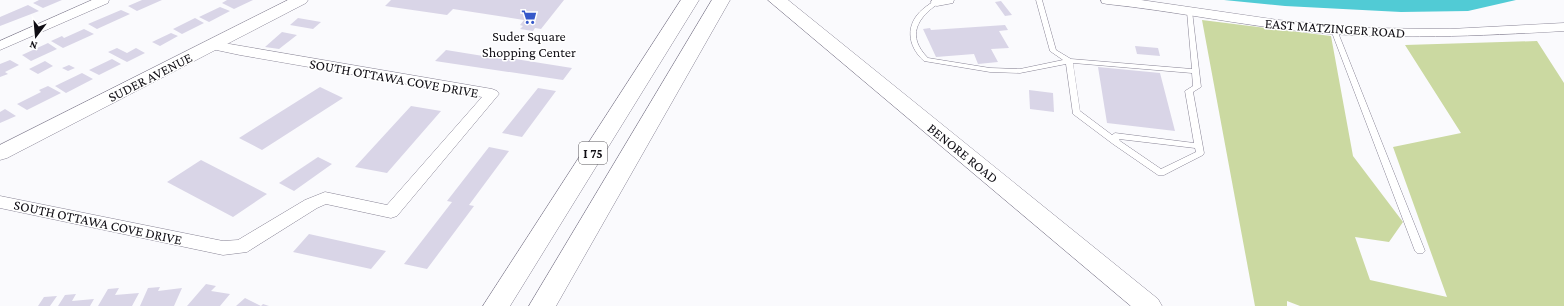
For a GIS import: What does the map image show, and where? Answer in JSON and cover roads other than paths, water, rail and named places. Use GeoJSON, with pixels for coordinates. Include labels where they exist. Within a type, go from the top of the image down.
{"type":"FeatureCollection","features":[{"type":"Feature","properties":{"kind":"main road","name":"I 75"},"geometry":{"type":"LineString","coordinates":[[496,306],[690,0]]}},
{"type":"Feature","properties":{"kind":"main road","name":"I 75"},"geometry":{"type":"LineString","coordinates":[[542,306],[721,0]]}},
{"type":"Feature","properties":{"kind":"main road","name":"BENORE ROAD"},"geometry":{"type":"LineString","coordinates":[[777,0],[1149,306]]}},
{"type":"Feature","properties":{"kind":"street"},"geometry":{"type":"LineString","coordinates":[[0,46],[103,0]]}},
{"type":"Feature","properties":{"kind":"street","name":"SUDER AVENUE"},"geometry":{"type":"LineString","coordinates":[[0,153],[300,0]]}},
{"type":"Feature","properties":{"kind":"street","name":"EAST MATZINGER ROAD"},"geometry":{"type":"LineString","coordinates":[[1107,0],[1155,3],[1190,12],[1248,21],[1334,30],[1475,33],[1564,27]]}},
{"type":"Feature","properties":{"kind":"street","name":"SOUTH OTTAWA COVE DRIVE"},"geometry":{"type":"LineString","coordinates":[[0,202],[223,248],[241,247],[295,213],[325,198],[391,212],[492,94],[256,54],[212,45]]}},
{"type":"Feature","properties":{"kind":"lane"},"geometry":{"type":"LineString","coordinates":[[1039,0],[1053,51],[1069,61]]}},
{"type":"Feature","properties":{"kind":"lane"},"geometry":{"type":"LineString","coordinates":[[943,1],[918,18],[914,26],[913,40],[921,56],[926,60],[990,70],[1020,71],[1069,61],[1196,71]]}},
{"type":"Feature","properties":{"kind":"lane"},"geometry":{"type":"LineString","coordinates":[[1069,61],[1076,112],[1161,173],[1200,153],[1188,91],[1197,87],[1190,12]]}},
{"type":"Feature","properties":{"kind":"lane"},"geometry":{"type":"LineString","coordinates":[[1334,30],[1420,251]]}},
{"type":"Feature","properties":{"kind":"lane"},"geometry":{"type":"LineString","coordinates":[[1116,142],[1115,136],[1198,146]]}},
{"type":"Feature","properties":{"kind":"water"},"geometry":{"type":"Polygon","coordinates":[[[1224,0],[1516,0],[1468,11],[1401,12],[1285,6],[1224,0]]]}},
{"type":"Feature","properties":{"kind":"place","name":"Suder Square Shopping Center"},"geometry":{"type":"Point","coordinates":[529,17]}}]}
